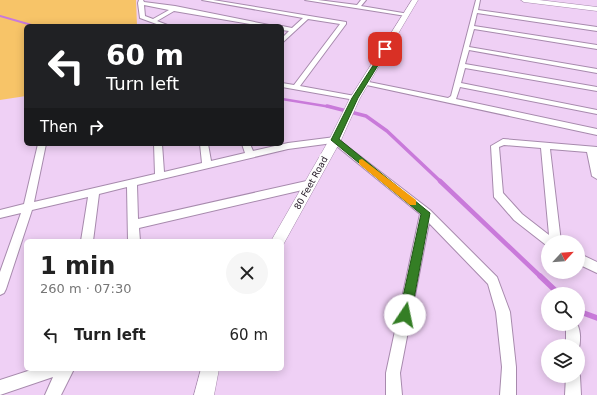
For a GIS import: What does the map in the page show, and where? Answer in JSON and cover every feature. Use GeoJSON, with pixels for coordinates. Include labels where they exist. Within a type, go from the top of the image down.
{"type":"FeatureCollection","features":[{"type":"Feature","properties":{"kind":"street"},"geometry":{"type":"LineString","coordinates":[[204,0],[344,23],[295,88]]}},
{"type":"Feature","properties":{"kind":"street"},"geometry":{"type":"LineString","coordinates":[[246,7],[256,0]]}},
{"type":"Feature","properties":{"kind":"street"},"geometry":{"type":"LineString","coordinates":[[308,0],[406,14]]}},
{"type":"Feature","properties":{"kind":"street"},"geometry":{"type":"LineString","coordinates":[[358,7],[364,0]]}},
{"type":"Feature","properties":{"kind":"street","name":"80 Feet Road"},"geometry":{"type":"LineString","coordinates":[[279,239],[335,140],[355,98],[415,0]]}},
{"type":"Feature","properties":{"kind":"street"},"geometry":{"type":"LineString","coordinates":[[449,100],[454,97],[478,0]]}},
{"type":"Feature","properties":{"kind":"street"},"geometry":{"type":"LineString","coordinates":[[524,0],[597,9]]}},
{"type":"Feature","properties":{"kind":"street"},"geometry":{"type":"LineString","coordinates":[[161,24],[142,17],[141,2],[257,24]]}},
{"type":"Feature","properties":{"kind":"street"},"geometry":{"type":"LineString","coordinates":[[216,6],[223,3]]}},
{"type":"Feature","properties":{"kind":"street"},"geometry":{"type":"LineString","coordinates":[[153,21],[175,8]]}},
{"type":"Feature","properties":{"kind":"street"},"geometry":{"type":"LineString","coordinates":[[204,14],[210,10]]}},
{"type":"Feature","properties":{"kind":"street"},"geometry":{"type":"LineString","coordinates":[[475,12],[597,29]]}},
{"type":"Feature","properties":{"kind":"street"},"geometry":{"type":"LineString","coordinates":[[284,39],[307,18]]}},
{"type":"Feature","properties":{"kind":"street"},"geometry":{"type":"LineString","coordinates":[[237,24],[242,21]]}},
{"type":"Feature","properties":{"kind":"street"},"geometry":{"type":"LineString","coordinates":[[471,27],[597,47]]}},
{"type":"Feature","properties":{"kind":"street"},"geometry":{"type":"LineString","coordinates":[[284,28],[294,30]]}},
{"type":"Feature","properties":{"kind":"street"},"geometry":{"type":"LineString","coordinates":[[466,48],[597,71]]}},
{"type":"Feature","properties":{"kind":"street"},"geometry":{"type":"LineString","coordinates":[[461,65],[597,89]]}},
{"type":"Feature","properties":{"kind":"street"},"geometry":{"type":"LineString","coordinates":[[364,83],[597,132]]}},
{"type":"Feature","properties":{"kind":"street"},"geometry":{"type":"LineString","coordinates":[[457,84],[597,112]]}},
{"type":"Feature","properties":{"kind":"street"},"geometry":{"type":"LineString","coordinates":[[284,85],[355,98]]}},
{"type":"Feature","properties":{"kind":"street"},"geometry":{"type":"LineString","coordinates":[[0,214],[288,146],[335,140],[426,213],[493,281],[503,312],[509,367],[508,395]]}},
{"type":"Feature","properties":{"kind":"street"},"geometry":{"type":"LineString","coordinates":[[541,235],[518,217],[498,194],[495,146],[503,142],[594,150],[597,176]]}},
{"type":"Feature","properties":{"kind":"street"},"geometry":{"type":"LineString","coordinates":[[0,289],[28,208],[42,146]]}},
{"type":"Feature","properties":{"kind":"street"},"geometry":{"type":"LineString","coordinates":[[158,146],[160,176]]}},
{"type":"Feature","properties":{"kind":"street"},"geometry":{"type":"LineString","coordinates":[[204,146],[207,165]]}},
{"type":"Feature","properties":{"kind":"street"},"geometry":{"type":"LineString","coordinates":[[247,146],[250,155]]}},
{"type":"Feature","properties":{"kind":"street"},"geometry":{"type":"LineString","coordinates":[[545,146],[554,235]]}},
{"type":"Feature","properties":{"kind":"street"},"geometry":{"type":"LineString","coordinates":[[132,183],[134,239]]}},
{"type":"Feature","properties":{"kind":"street"},"geometry":{"type":"LineString","coordinates":[[133,225],[311,184]]}},
{"type":"Feature","properties":{"kind":"street"},"geometry":{"type":"LineString","coordinates":[[88,239],[94,192]]}},
{"type":"Feature","properties":{"kind":"street"},"geometry":{"type":"LineString","coordinates":[[394,395],[393,373],[426,213]]}},
{"type":"Feature","properties":{"kind":"street"},"geometry":{"type":"LineString","coordinates":[[585,262],[597,268]]}},
{"type":"Feature","properties":{"kind":"street"},"geometry":{"type":"LineString","coordinates":[[0,388],[50,371]]}},
{"type":"Feature","properties":{"kind":"street"},"geometry":{"type":"LineString","coordinates":[[53,395],[59,381],[66,371]]}},
{"type":"Feature","properties":{"kind":"street"},"geometry":{"type":"LineString","coordinates":[[204,395],[210,371]]}},
{"type":"Feature","properties":{"kind":"street"},"geometry":{"type":"LineString","coordinates":[[573,383],[573,395]]}},
{"type":"Feature","properties":{"kind":"shaded area"},"geometry":{"type":"Polygon","coordinates":[[[0,0],[136,0],[137,24],[24,24],[24,96],[0,100],[0,0]]]}},
{"type":"Feature","properties":{"kind":"waterway"},"geometry":{"type":"LineString","coordinates":[[0,16],[28,24]]}},
{"type":"Feature","properties":{"kind":"waterway"},"geometry":{"type":"LineString","coordinates":[[284,99],[331,107]]}},
{"type":"Feature","properties":{"kind":"waterway"},"geometry":{"type":"LineString","coordinates":[[331,107],[366,116],[387,131],[441,182]]}},
{"type":"Feature","properties":{"kind":"waterway"},"geometry":{"type":"LineString","coordinates":[[440,181],[541,277]]}},
{"type":"Feature","properties":{"kind":"waterway"},"geometry":{"type":"LineString","coordinates":[[540,276],[552,287]]}},
{"type":"Feature","properties":{"kind":"waterway"},"geometry":{"type":"LineString","coordinates":[[585,314],[597,318]]}},
{"type":"Feature","properties":{"kind":"slow traffic"},"geometry":{"type":"LineString","coordinates":[[362,162],[413,203]]}},
{"type":"Feature","properties":{"kind":"route"},"geometry":{"type":"LineString","coordinates":[[385,49],[355,98],[335,140],[426,213],[405,315]]}}]}
